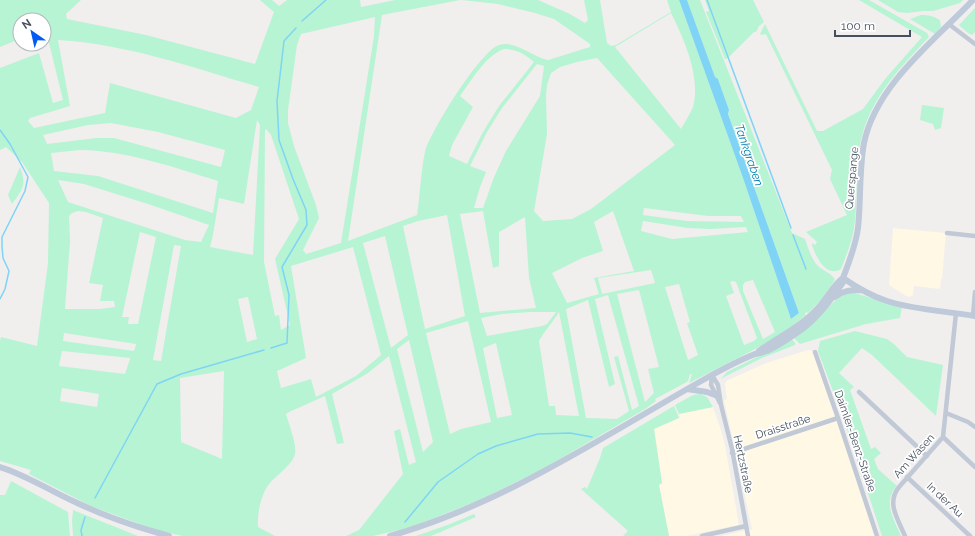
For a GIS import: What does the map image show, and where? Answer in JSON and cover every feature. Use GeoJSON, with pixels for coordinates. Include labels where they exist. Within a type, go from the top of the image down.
{"type":"FeatureCollection","features":[{"type":"Feature","properties":{"kind":"main road","name":"Querspange"},"geometry":{"type":"LineString","coordinates":[[843,278],[852,256],[858,230],[862,160],[865,141],[876,112],[884,96],[905,69],[973,0]]}},
{"type":"Feature","properties":{"kind":"main road"},"geometry":{"type":"LineString","coordinates":[[843,278],[886,301],[974,316]]}},
{"type":"Feature","properties":{"kind":"main road"},"geometry":{"type":"LineString","coordinates":[[829,302],[844,281],[843,278]]}},
{"type":"Feature","properties":{"kind":"main road"},"geometry":{"type":"LineString","coordinates":[[390,536],[411,530],[471,507],[516,486],[712,375],[755,354],[808,318],[825,300],[837,282],[843,278]]}},
{"type":"Feature","properties":{"kind":"main road"},"geometry":{"type":"LineString","coordinates":[[755,354],[768,350],[806,326],[841,292],[848,290],[864,290]]}},
{"type":"Feature","properties":{"kind":"main road"},"geometry":{"type":"LineString","coordinates":[[687,389],[707,392],[715,396]]}},
{"type":"Feature","properties":{"kind":"main road"},"geometry":{"type":"LineString","coordinates":[[0,467],[18,473],[75,502],[120,521],[169,536]]}},
{"type":"Feature","properties":{"kind":"street"},"geometry":{"type":"LineString","coordinates":[[950,25],[975,44]]}},
{"type":"Feature","properties":{"kind":"street"},"geometry":{"type":"LineString","coordinates":[[947,233],[975,236]]}},
{"type":"Feature","properties":{"kind":"street"},"geometry":{"type":"LineString","coordinates":[[974,316],[975,292]]}},
{"type":"Feature","properties":{"kind":"street","name":"Am Wasen"},"geometry":{"type":"LineString","coordinates":[[905,536],[893,507],[892,500],[894,493],[943,437],[956,313]]}},
{"type":"Feature","properties":{"kind":"street","name":"Daimler-Benz-Straße"},"geometry":{"type":"LineString","coordinates":[[815,352],[877,536]]}},
{"type":"Feature","properties":{"kind":"street","name":"Hertzstraße"},"geometry":{"type":"LineString","coordinates":[[712,375],[711,385],[715,396],[721,405]]}},
{"type":"Feature","properties":{"kind":"street","name":"Hertzstraße"},"geometry":{"type":"LineString","coordinates":[[712,375],[717,383],[748,536]]}},
{"type":"Feature","properties":{"kind":"street"},"geometry":{"type":"LineString","coordinates":[[859,392],[927,456]]}},
{"type":"Feature","properties":{"kind":"street"},"geometry":{"type":"LineString","coordinates":[[946,413],[968,422],[975,427]]}},
{"type":"Feature","properties":{"kind":"street","name":"Draisstraße"},"geometry":{"type":"LineString","coordinates":[[732,453],[838,418]]}},
{"type":"Feature","properties":{"kind":"street"},"geometry":{"type":"LineString","coordinates":[[943,437],[975,466]]}},
{"type":"Feature","properties":{"kind":"street","name":"In der Au"},"geometry":{"type":"LineString","coordinates":[[907,477],[970,536]]}},
{"type":"Feature","properties":{"kind":"street"},"geometry":{"type":"LineString","coordinates":[[702,536],[746,526]]}},
{"type":"Feature","properties":{"kind":"shaded area"},"geometry":{"type":"Polygon","coordinates":[[[893,228],[946,233],[940,289],[914,286],[913,295],[909,297],[889,285],[893,228]]]}},
{"type":"Feature","properties":{"kind":"shaded area"},"geometry":{"type":"Polygon","coordinates":[[[808,350],[812,351],[837,417],[877,536],[721,536],[752,529],[724,400],[727,399],[726,381],[766,363],[808,350]]]}},
{"type":"Feature","properties":{"kind":"shaded area"},"geometry":{"type":"Polygon","coordinates":[[[713,407],[725,445],[739,525],[686,536],[669,536],[659,485],[662,483],[654,429],[679,418],[679,414],[713,407]]]}},
{"type":"Feature","properties":{"kind":"green space"},"geometry":{"type":"Polygon","coordinates":[[[0,0],[81,0],[66,14],[67,19],[146,35],[255,64],[274,12],[260,0],[272,0],[279,6],[287,0],[360,0],[361,7],[395,0],[460,0],[382,15],[348,241],[417,215],[425,152],[429,142],[457,93],[491,50],[499,45],[512,45],[548,60],[590,47],[590,44],[554,19],[498,4],[462,0],[538,0],[570,14],[585,23],[588,20],[584,0],[600,0],[607,43],[611,46],[616,45],[671,12],[667,0],[679,0],[743,178],[791,319],[799,313],[728,114],[729,110],[718,79],[715,78],[687,0],[700,0],[792,233],[805,239],[813,260],[820,268],[832,276],[835,280],[821,300],[808,313],[806,312],[806,315],[786,331],[765,344],[689,383],[692,374],[690,374],[688,381],[655,399],[656,401],[645,409],[541,470],[477,501],[412,527],[373,536],[346,536],[359,530],[403,474],[394,431],[400,429],[409,465],[416,462],[389,356],[368,373],[332,394],[344,443],[337,444],[325,396],[286,414],[294,440],[294,458],[267,487],[260,504],[258,516],[258,527],[275,536],[183,536],[156,530],[91,506],[29,474],[31,470],[0,461],[0,341],[1,337],[37,346],[48,263],[49,203],[22,162],[6,147],[0,150],[0,68],[39,53],[53,103],[63,100],[51,52],[52,12],[12,12],[12,42],[0,47],[0,0]],[[671,13],[615,47],[681,129],[693,107],[695,83],[686,46],[671,13]],[[375,17],[301,34],[297,45],[288,110],[288,123],[294,146],[316,205],[319,218],[303,250],[306,254],[341,243],[374,36],[375,17]],[[58,40],[70,106],[30,118],[28,121],[34,128],[105,113],[110,83],[236,118],[251,110],[259,87],[135,52],[84,42],[58,40]],[[504,49],[497,52],[485,63],[460,96],[473,107],[452,145],[449,156],[467,164],[483,132],[499,106],[534,62],[520,52],[504,49]],[[597,58],[560,67],[551,73],[547,85],[546,96],[547,134],[534,211],[543,221],[572,219],[591,209],[675,145],[597,58]],[[537,64],[502,108],[487,132],[470,166],[486,172],[474,208],[483,208],[494,177],[506,151],[540,96],[544,66],[537,64]],[[257,120],[244,204],[219,198],[210,247],[253,255],[260,125],[257,120]],[[111,123],[88,125],[43,135],[47,144],[96,138],[114,138],[221,167],[225,150],[158,132],[111,123]],[[266,129],[264,262],[275,316],[279,315],[281,330],[290,325],[275,259],[299,219],[271,135],[266,129]],[[80,150],[51,153],[54,171],[98,176],[213,213],[218,181],[184,170],[115,153],[80,150]],[[58,180],[68,202],[185,240],[201,242],[209,225],[84,184],[58,180]],[[644,208],[643,215],[687,221],[744,222],[741,216],[708,216],[644,208]],[[78,211],[69,216],[70,241],[65,309],[100,309],[115,307],[114,301],[100,301],[103,285],[89,283],[103,218],[86,212],[78,211]],[[483,211],[460,214],[480,313],[536,308],[529,278],[525,217],[499,232],[499,266],[493,268],[483,211]],[[613,211],[594,222],[603,251],[582,258],[552,273],[567,303],[599,294],[594,278],[634,271],[613,211]],[[447,215],[418,221],[403,226],[425,329],[465,316],[447,215]],[[643,221],[641,231],[672,239],[748,232],[746,227],[710,229],[688,228],[643,221]],[[140,232],[122,317],[129,317],[128,324],[138,324],[156,237],[140,232]],[[385,236],[363,243],[391,348],[408,335],[385,236]],[[174,245],[153,360],[161,361],[181,246],[174,245]],[[353,247],[291,266],[306,358],[277,371],[281,388],[311,379],[316,397],[356,376],[381,355],[353,247]],[[651,270],[598,278],[602,294],[655,283],[651,270]],[[753,280],[745,282],[743,285],[743,291],[763,339],[775,332],[753,280]],[[730,282],[734,293],[726,296],[744,345],[754,341],[757,338],[736,282],[730,282]],[[679,284],[665,287],[688,360],[698,355],[687,323],[690,322],[679,284]],[[639,290],[617,294],[645,402],[654,393],[648,369],[659,367],[639,290]],[[608,295],[595,299],[615,384],[609,387],[588,300],[566,309],[586,418],[617,419],[629,411],[614,357],[618,356],[632,410],[639,406],[608,295]],[[248,297],[238,299],[247,342],[257,339],[248,297]],[[556,312],[502,314],[481,318],[487,336],[547,324],[556,312]],[[559,312],[539,341],[549,406],[555,406],[556,415],[579,416],[559,312]],[[468,321],[426,333],[450,434],[461,429],[491,422],[468,321]],[[64,333],[63,341],[134,351],[136,344],[64,333]],[[409,340],[397,349],[423,452],[433,442],[409,340]],[[496,343],[483,348],[497,418],[512,415],[496,343]],[[62,351],[59,366],[125,374],[130,358],[62,351]],[[224,371],[180,378],[181,442],[222,459],[224,371]],[[62,388],[60,401],[97,407],[99,394],[62,388]]]}},
{"type":"Feature","properties":{"kind":"green space"},"geometry":{"type":"Polygon","coordinates":[[[705,0],[753,0],[764,22],[759,26],[756,32],[754,32],[728,58],[725,59],[706,12],[709,11],[705,0]]]}},
{"type":"Feature","properties":{"kind":"green space"},"geometry":{"type":"Polygon","coordinates":[[[859,0],[869,0],[927,33],[929,37],[894,75],[875,103],[868,118],[862,134],[859,152],[855,219],[852,238],[841,269],[831,271],[822,265],[812,245],[812,243],[815,245],[817,242],[806,232],[847,215],[830,179],[832,170],[766,34],[760,34],[765,24],[817,131],[823,131],[863,109],[885,79],[922,37],[859,0]]]}},
{"type":"Feature","properties":{"kind":"green space"},"geometry":{"type":"Polygon","coordinates":[[[878,0],[963,0],[960,3],[933,11],[907,13],[898,12],[878,0]]]}},
{"type":"Feature","properties":{"kind":"green space"},"geometry":{"type":"Polygon","coordinates":[[[975,8],[975,32],[972,35],[959,25],[975,8]]]}},
{"type":"Feature","properties":{"kind":"green space"},"geometry":{"type":"Polygon","coordinates":[[[921,15],[931,16],[940,20],[941,27],[935,34],[910,19],[921,15]]]}},
{"type":"Feature","properties":{"kind":"green space"},"geometry":{"type":"Polygon","coordinates":[[[922,105],[944,108],[941,128],[935,130],[933,124],[920,120],[922,105]]]}},
{"type":"Feature","properties":{"kind":"green space"},"geometry":{"type":"Polygon","coordinates":[[[20,167],[23,187],[12,204],[8,195],[20,167]]]}},
{"type":"Feature","properties":{"kind":"green space"},"geometry":{"type":"Polygon","coordinates":[[[851,292],[902,307],[900,318],[866,324],[800,344],[793,337],[839,297],[851,292]]]}},
{"type":"Feature","properties":{"kind":"green space"},"geometry":{"type":"Polygon","coordinates":[[[855,331],[887,339],[907,357],[943,365],[936,416],[872,355],[862,348],[839,373],[854,387],[850,390],[871,449],[875,447],[881,453],[874,459],[878,469],[897,486],[890,498],[890,504],[893,517],[901,536],[882,536],[845,423],[818,351],[820,341],[855,331]]]}},
{"type":"Feature","properties":{"kind":"green space"},"geometry":{"type":"Polygon","coordinates":[[[791,338],[795,345],[762,358],[721,379],[727,372],[771,350],[791,338]]]}},
{"type":"Feature","properties":{"kind":"green space"},"geometry":{"type":"Polygon","coordinates":[[[700,394],[707,397],[713,407],[679,414],[675,405],[693,395],[700,394]]]}},
{"type":"Feature","properties":{"kind":"green space"},"geometry":{"type":"Polygon","coordinates":[[[674,406],[679,418],[654,429],[662,483],[659,485],[669,536],[623,536],[628,531],[581,489],[585,487],[587,489],[603,448],[674,406]]]}},
{"type":"Feature","properties":{"kind":"green space"},"geometry":{"type":"Polygon","coordinates":[[[11,481],[68,512],[70,536],[0,536],[0,495],[5,495],[11,481]]]}},
{"type":"Feature","properties":{"kind":"green space"},"geometry":{"type":"Polygon","coordinates":[[[73,510],[138,536],[73,536],[73,510]]]}},
{"type":"Feature","properties":{"kind":"green space"},"geometry":{"type":"Polygon","coordinates":[[[474,514],[476,517],[431,536],[416,536],[450,524],[474,514]]]}},
{"type":"Feature","properties":{"kind":"water"},"geometry":{"type":"Polygon","coordinates":[[[679,0],[687,0],[715,77],[718,79],[729,110],[728,114],[799,313],[791,319],[743,178],[679,0]]]}},
{"type":"Feature","properties":{"kind":"waterway"},"geometry":{"type":"LineString","coordinates":[[302,21],[326,0]]}},
{"type":"Feature","properties":{"kind":"waterway"},"geometry":{"type":"LineString","coordinates":[[707,0],[791,228]]}},
{"type":"Feature","properties":{"kind":"waterway"},"geometry":{"type":"LineString","coordinates":[[271,348],[287,343],[289,295],[282,267],[307,225],[306,210],[279,140],[277,101],[284,41],[296,28]]}},
{"type":"Feature","properties":{"kind":"waterway"},"geometry":{"type":"LineString","coordinates":[[0,130],[10,144],[28,177],[25,191],[2,237],[3,258],[9,271],[5,289],[0,299]]}},
{"type":"Feature","properties":{"kind":"waterway"},"geometry":{"type":"LineString","coordinates":[[793,235],[806,269]]}},
{"type":"Feature","properties":{"kind":"waterway"},"geometry":{"type":"LineString","coordinates":[[95,498],[157,384],[181,374],[264,350]]}},
{"type":"Feature","properties":{"kind":"waterway"},"geometry":{"type":"LineString","coordinates":[[405,522],[438,482],[478,454],[496,446],[538,434],[570,433],[592,437]]}},
{"type":"Feature","properties":{"kind":"waterway"},"geometry":{"type":"LineString","coordinates":[[82,536],[81,530],[85,517]]}},
{"type":"Feature","properties":{"kind":"water label","name":"Tankgraben"},"geometry":{"type":"Point","coordinates":[749,155]}}]}
